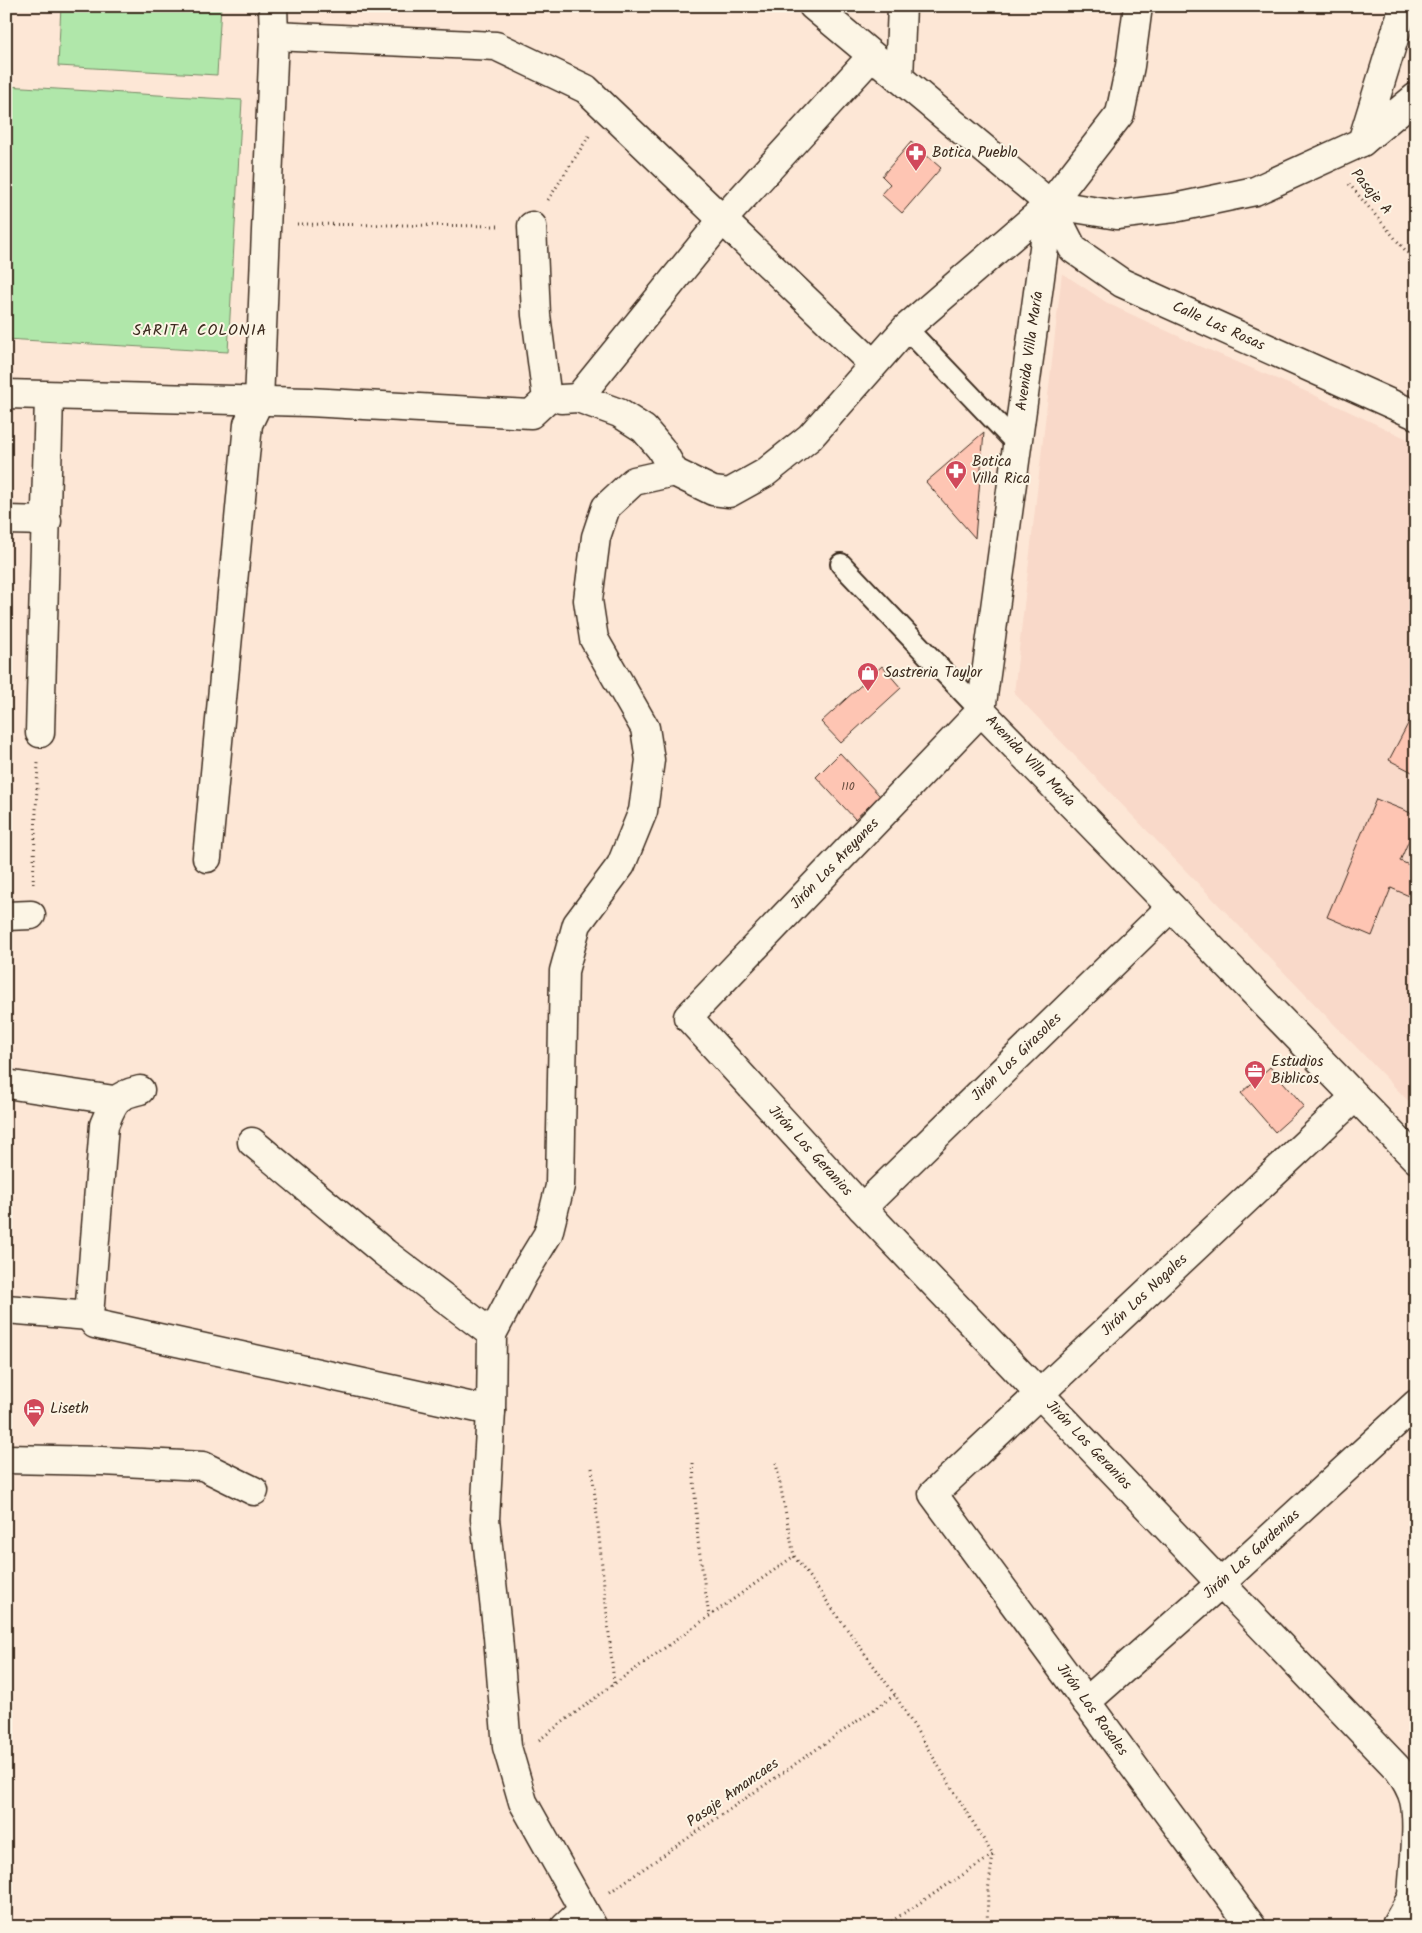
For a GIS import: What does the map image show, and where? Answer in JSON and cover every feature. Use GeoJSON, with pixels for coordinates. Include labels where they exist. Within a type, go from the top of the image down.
{"type":"FeatureCollection","features":[{"type":"Feature","properties":{"kind":"street"},"geometry":{"type":"LineString","coordinates":[[207,858],[248,424],[259,401],[274,36],[273,6]]}},
{"type":"Feature","properties":{"kind":"street"},"geometry":{"type":"LineString","coordinates":[[813,6],[1050,204],[1117,214],[1174,208],[1255,191],[1362,142],[1416,97]]}},
{"type":"Feature","properties":{"kind":"street"},"geometry":{"type":"LineString","coordinates":[[899,78],[902,6]]}},
{"type":"Feature","properties":{"kind":"street"},"geometry":{"type":"LineString","coordinates":[[6,394],[49,397],[259,401],[531,414],[546,400],[578,398],[619,413],[644,429],[660,449],[674,472],[713,491],[729,493],[766,474],[810,437],[906,328],[1050,204],[1120,114],[1130,66],[1138,6]]}},
{"type":"Feature","properties":{"kind":"street"},"geometry":{"type":"LineString","coordinates":[[1362,142],[1404,6]]}},
{"type":"Feature","properties":{"kind":"street"},"geometry":{"type":"LineString","coordinates":[[274,36],[496,46],[586,89],[724,219],[873,364]]}},
{"type":"Feature","properties":{"kind":"street"},"geometry":{"type":"LineString","coordinates":[[578,398],[724,219],[872,56]]}},
{"type":"Feature","properties":{"kind":"street","name":"Calle Las Rosas"},"geometry":{"type":"LineString","coordinates":[[1050,204],[1073,249],[1122,283],[1416,415]]}},
{"type":"Feature","properties":{"kind":"street","name":"Avenida Villa María"},"geometry":{"type":"LineString","coordinates":[[1050,204],[981,711],[1416,1159]]}},
{"type":"Feature","properties":{"kind":"street"},"geometry":{"type":"LineString","coordinates":[[532,226],[536,315],[546,400]]}},
{"type":"Feature","properties":{"kind":"street"},"geometry":{"type":"LineString","coordinates":[[40,733],[49,397]]}},
{"type":"Feature","properties":{"kind":"street"},"geometry":{"type":"LineString","coordinates":[[580,1921],[524,1802],[507,1747],[498,1637],[485,1519],[492,1411],[492,1334],[548,1234],[560,1186],[564,971],[577,924],[621,865],[643,811],[647,786],[650,760],[645,728],[594,639],[588,600],[596,537],[606,507],[634,481],[674,472]]}},
{"type":"Feature","properties":{"kind":"street"},"geometry":{"type":"LineString","coordinates":[[6,520],[47,522]]}},
{"type":"Feature","properties":{"kind":"street","name":"Jirón Los Areyanes"},"geometry":{"type":"LineString","coordinates":[[688,1017],[981,711]]}},
{"type":"Feature","properties":{"kind":"street","name":"Jirón Los Girasoles"},"geometry":{"type":"LineString","coordinates":[[862,1208],[1171,907]]}},
{"type":"Feature","properties":{"kind":"street","name":"Jirón Los Geranios"},"geometry":{"type":"LineString","coordinates":[[688,1017],[862,1208],[1398,1769],[1412,1780],[1415,1818],[1414,1898]]}},
{"type":"Feature","properties":{"kind":"street"},"geometry":{"type":"LineString","coordinates":[[6,1084],[114,1100]]}},
{"type":"Feature","properties":{"kind":"street"},"geometry":{"type":"LineString","coordinates":[[140,1090],[125,1093],[114,1100],[104,1125],[89,1316],[95,1324],[492,1411]]}},
{"type":"Feature","properties":{"kind":"street","name":"Jirón Los Nogales"},"geometry":{"type":"LineString","coordinates":[[933,1494],[1355,1097]]}},
{"type":"Feature","properties":{"kind":"street"},"geometry":{"type":"LineString","coordinates":[[252,1142],[385,1253],[492,1334]]}},
{"type":"Feature","properties":{"kind":"street"},"geometry":{"type":"LineString","coordinates":[[6,1309],[89,1316]]}},
{"type":"Feature","properties":{"kind":"street","name":"Jirón Las Gardenias"},"geometry":{"type":"LineString","coordinates":[[1086,1702],[1416,1404]]}},
{"type":"Feature","properties":{"kind":"street"},"geometry":{"type":"LineString","coordinates":[[6,1459],[161,1463],[203,1466],[254,1491]]}},
{"type":"Feature","properties":{"kind":"street","name":"Jirón Los Rosales"},"geometry":{"type":"LineString","coordinates":[[933,1494],[1252,1927]]}},
{"type":"Feature","properties":{"kind":"street"},"geometry":{"type":"LineString","coordinates":[[1395,1927],[1414,1898]]}},
{"type":"Feature","properties":{"kind":"lane"},"geometry":{"type":"LineString","coordinates":[[906,328],[1018,445]]}},
{"type":"Feature","properties":{"kind":"lane"},"geometry":{"type":"LineString","coordinates":[[841,564],[981,711]]}},
{"type":"Feature","properties":{"kind":"path"},"geometry":{"type":"LineString","coordinates":[[267,224],[532,226],[606,108]]}},
{"type":"Feature","properties":{"kind":"path","name":"Pasaje A"},"geometry":{"type":"LineString","coordinates":[[1328,158],[1416,262]]}},
{"type":"Feature","properties":{"kind":"path"},"geometry":{"type":"LineString","coordinates":[[19,915],[40,733]]}},
{"type":"Feature","properties":{"kind":"path"},"geometry":{"type":"LineString","coordinates":[[693,1463],[698,1541],[709,1617]]}},
{"type":"Feature","properties":{"kind":"path"},"geometry":{"type":"LineString","coordinates":[[776,1464],[794,1556],[895,1695],[993,1855],[988,1891],[987,1927]]}},
{"type":"Feature","properties":{"kind":"path"},"geometry":{"type":"LineString","coordinates":[[592,1468],[614,1684]]}},
{"type":"Feature","properties":{"kind":"path"},"geometry":{"type":"LineString","coordinates":[[507,1747],[540,1739],[794,1556]]}},
{"type":"Feature","properties":{"kind":"path","name":"Pasaje Amancaes"},"geometry":{"type":"LineString","coordinates":[[580,1921],[895,1695]]}},
{"type":"Feature","properties":{"kind":"path"},"geometry":{"type":"LineString","coordinates":[[882,1927],[993,1855]]}},
{"type":"Feature","properties":{"kind":"shaded area"},"geometry":{"type":"Polygon","coordinates":[[[1062,273],[1109,304],[1195,344],[1314,395],[1416,443],[1416,1109],[1014,693],[1062,273]]]}},
{"type":"Feature","properties":{"kind":"green space"},"geometry":{"type":"Polygon","coordinates":[[[61,6],[221,6],[217,75],[58,66],[61,6]]]}},
{"type":"Feature","properties":{"kind":"green space"},"geometry":{"type":"Polygon","coordinates":[[[6,86],[242,100],[228,352],[6,339],[6,86]]]}},
{"type":"Feature","properties":{"kind":"building"},"geometry":{"type":"Polygon","coordinates":[[[911,142],[941,168],[902,213],[881,194],[890,184],[882,176],[911,142]]]}},
{"type":"Feature","properties":{"kind":"building"},"geometry":{"type":"Polygon","coordinates":[[[984,432],[975,538],[926,482],[984,432]]]}},
{"type":"Feature","properties":{"kind":"building"},"geometry":{"type":"Polygon","coordinates":[[[882,666],[901,688],[841,743],[821,722],[882,666]]]}},
{"type":"Feature","properties":{"kind":"building"},"geometry":{"type":"Polygon","coordinates":[[[1410,720],[1416,723],[1416,774],[1389,760],[1410,720]]]}},
{"type":"Feature","properties":{"kind":"building"},"geometry":{"type":"Polygon","coordinates":[[[840,753],[880,796],[855,819],[816,777],[840,753]]]}},
{"type":"Feature","properties":{"kind":"building"},"geometry":{"type":"Polygon","coordinates":[[[1376,799],[1416,815],[1416,824],[1400,861],[1416,868],[1416,899],[1391,888],[1372,936],[1327,917],[1376,799]]]}},
{"type":"Feature","properties":{"kind":"building"},"geometry":{"type":"Polygon","coordinates":[[[1270,1067],[1304,1106],[1275,1132],[1241,1093],[1270,1067]]]}},
{"type":"Feature","properties":{"kind":"place","name":"Botica Pueblo"},"geometry":{"type":"Point","coordinates":[916,172]}},
{"type":"Feature","properties":{"kind":"place","name":"Botica Villa Rica"},"geometry":{"type":"Point","coordinates":[956,490]}},
{"type":"Feature","properties":{"kind":"place","name":"Sastreria Taylor"},"geometry":{"type":"Point","coordinates":[868,692]}},
{"type":"Feature","properties":{"kind":"place","name":"Estudios Biblicos"},"geometry":{"type":"Point","coordinates":[1255,1090]}},
{"type":"Feature","properties":{"kind":"place","name":"Liseth"},"geometry":{"type":"Point","coordinates":[34,1428]}},
{"type":"Feature","properties":{"kind":"district","name":"SARITA COLONIA"},"geometry":{"type":"Point","coordinates":[200,330]}}]}
